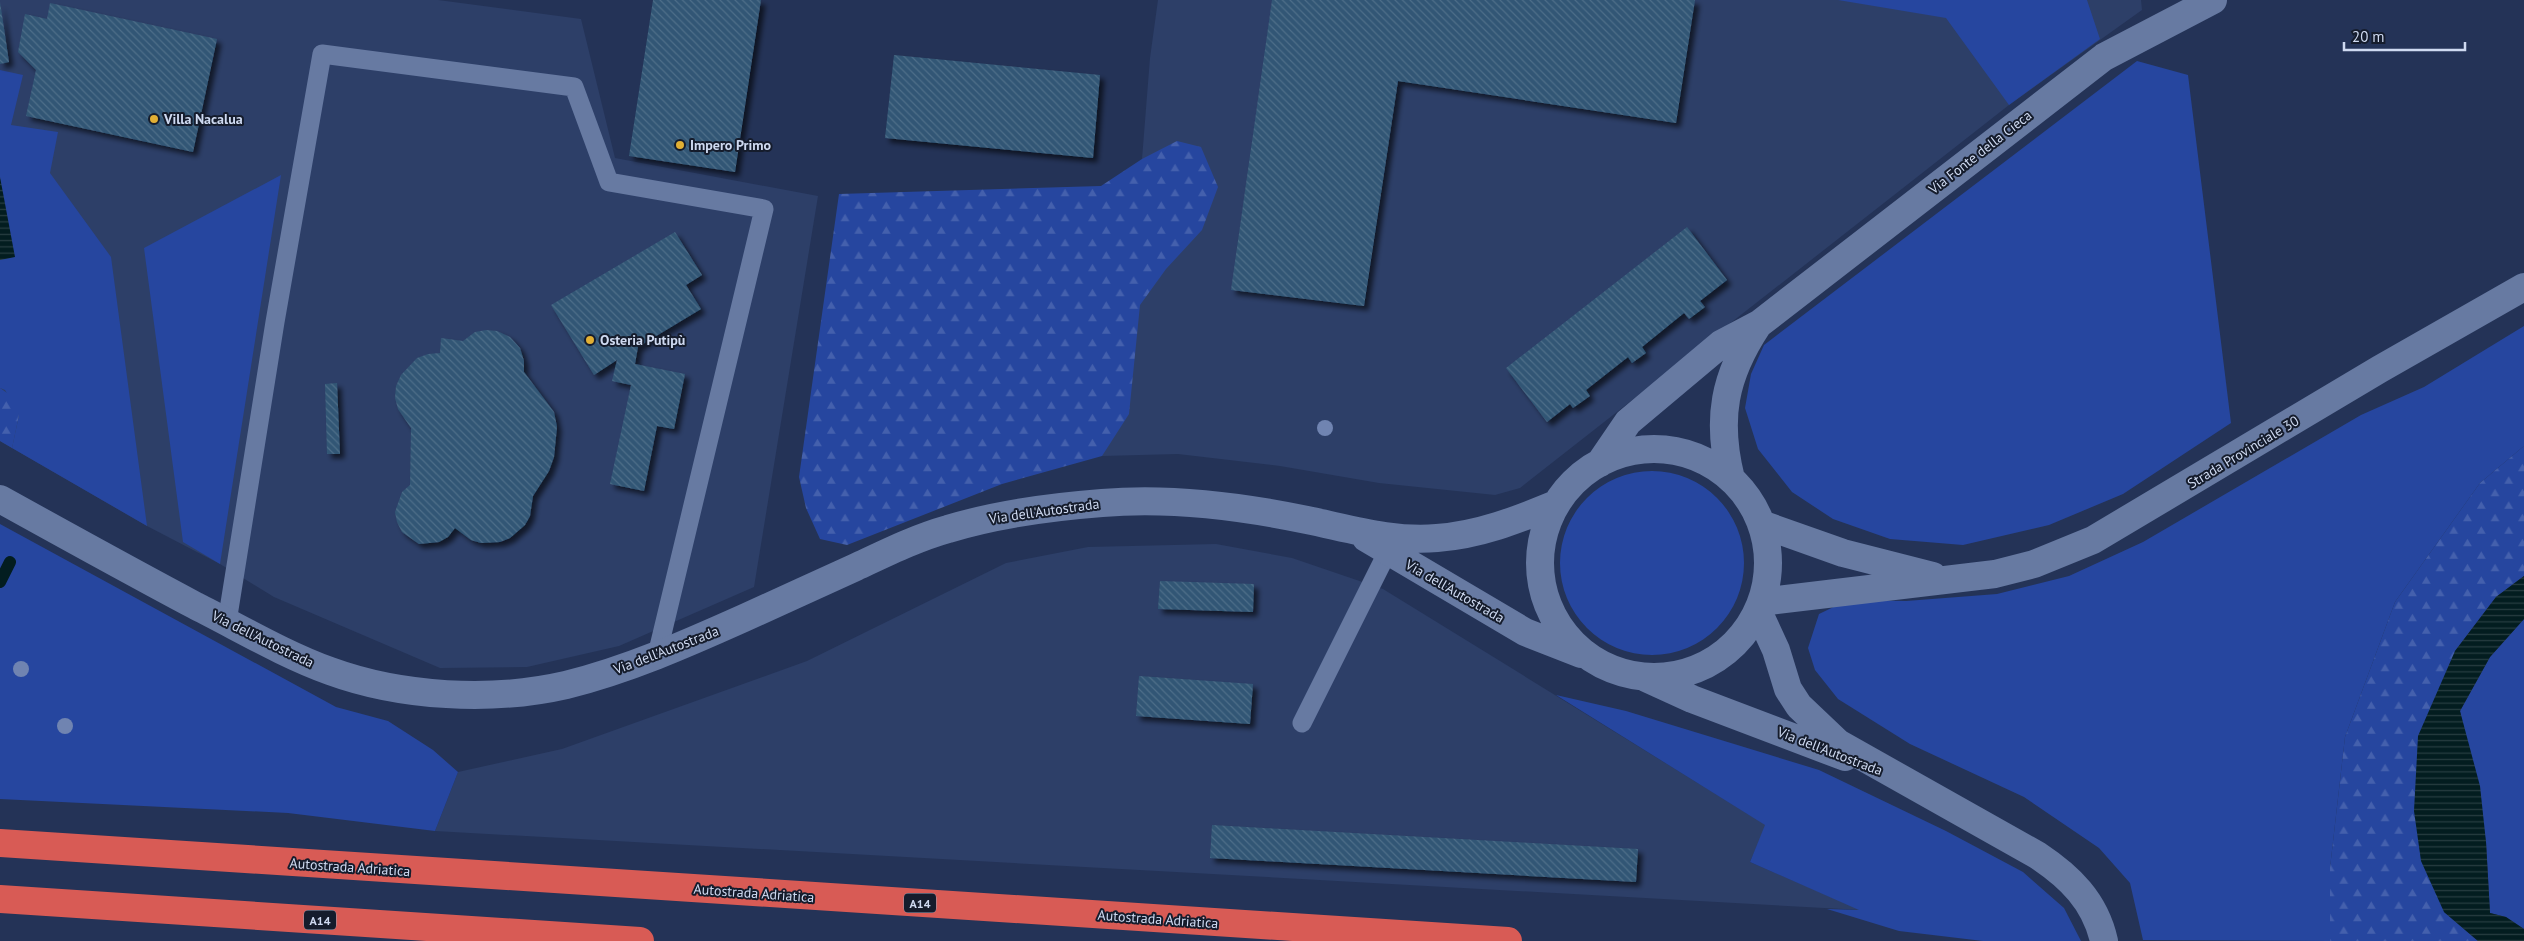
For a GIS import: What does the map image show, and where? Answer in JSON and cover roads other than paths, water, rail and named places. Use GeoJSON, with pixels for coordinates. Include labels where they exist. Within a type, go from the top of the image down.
{"type":"FeatureCollection","features":[{"type":"Feature","properties":{"kind":"highway","name":"Autostrada Adriatica"},"geometry":{"type":"LineString","coordinates":[[0,844],[1508,941]]}},
{"type":"Feature","properties":{"kind":"highway","name":"A14"},"geometry":{"type":"LineString","coordinates":[[0,899],[640,941]]}},
{"type":"Feature","properties":{"kind":"street","name":"Via Fonte della Cieca"},"geometry":{"type":"LineString","coordinates":[[1600,463],[1628,422],[1721,344],[1759,324],[2104,57],[2213,0]]}},
{"type":"Feature","properties":{"kind":"street","name":"Strada Provinciale 30"},"geometry":{"type":"LineString","coordinates":[[1759,607],[1996,574],[2034,564],[2093,540],[2380,369],[2524,287]]}},
{"type":"Feature","properties":{"kind":"street","name":"Via Fonte della Cieca"},"geometry":{"type":"LineString","coordinates":[[1731,479],[1724,453],[1722,426],[1725,398],[1732,372],[1744,346],[1759,324]]}},
{"type":"Feature","properties":{"kind":"street"},"geometry":{"type":"LineString","coordinates":[[1644,449],[1668,450],[1691,455],[1712,465],[1731,479],[1744,492],[1761,524],[1768,563],[1766,583],[1759,607],[1743,635],[1723,654],[1698,668],[1672,676],[1644,678],[1617,672],[1586,656],[1566,636],[1556,621],[1542,586],[1540,558],[1544,530],[1556,504],[1578,479],[1600,463],[1621,454],[1644,449]]}},
{"type":"Feature","properties":{"kind":"street","name":"Via dell'Autostrada"},"geometry":{"type":"LineString","coordinates":[[0,499],[227,622],[333,672],[412,691],[465,695],[521,692],[565,685],[657,655],[891,551],[943,530],[992,516],[1104,502],[1147,501],[1229,506],[1395,538],[1436,538],[1477,532],[1556,504]]}},
{"type":"Feature","properties":{"kind":"street"},"geometry":{"type":"LineString","coordinates":[[1761,524],[1843,553],[1949,580]]}},
{"type":"Feature","properties":{"kind":"street","name":"Via dell'Autostrada"},"geometry":{"type":"LineString","coordinates":[[1354,531],[1525,632],[1586,656]]}},
{"type":"Feature","properties":{"kind":"street","name":"Via dell'Autostrada"},"geometry":{"type":"LineString","coordinates":[[1759,607],[1776,650],[1788,689],[1800,706],[1838,743],[1894,775]]}},
{"type":"Feature","properties":{"kind":"street","name":"Via dell'Autostrada"},"geometry":{"type":"LineString","coordinates":[[1644,678],[1692,699],[1894,775]]}},
{"type":"Feature","properties":{"kind":"street"},"geometry":{"type":"LineString","coordinates":[[1894,775],[2037,855],[2064,873],[2083,893],[2095,913],[2104,941]]}},
{"type":"Feature","properties":{"kind":"lane"},"geometry":{"type":"LineString","coordinates":[[227,622],[275,322],[322,54],[574,86],[609,182],[764,209],[657,655]]}},
{"type":"Feature","properties":{"kind":"lane"},"geometry":{"type":"LineString","coordinates":[[1302,723],[1388,551]]}},
{"type":"Feature","properties":{"kind":"waterway"},"geometry":{"type":"LineString","coordinates":[[0,582],[10,562]]}},
{"type":"Feature","properties":{"kind":"place","name":"Villa Nacalua"},"geometry":{"type":"Point","coordinates":[154,119]}},
{"type":"Feature","properties":{"kind":"place","name":"Impero Primo"},"geometry":{"type":"Point","coordinates":[680,145]}},
{"type":"Feature","properties":{"kind":"place","name":"Osteria Putipù"},"geometry":{"type":"Point","coordinates":[590,340]}}]}
